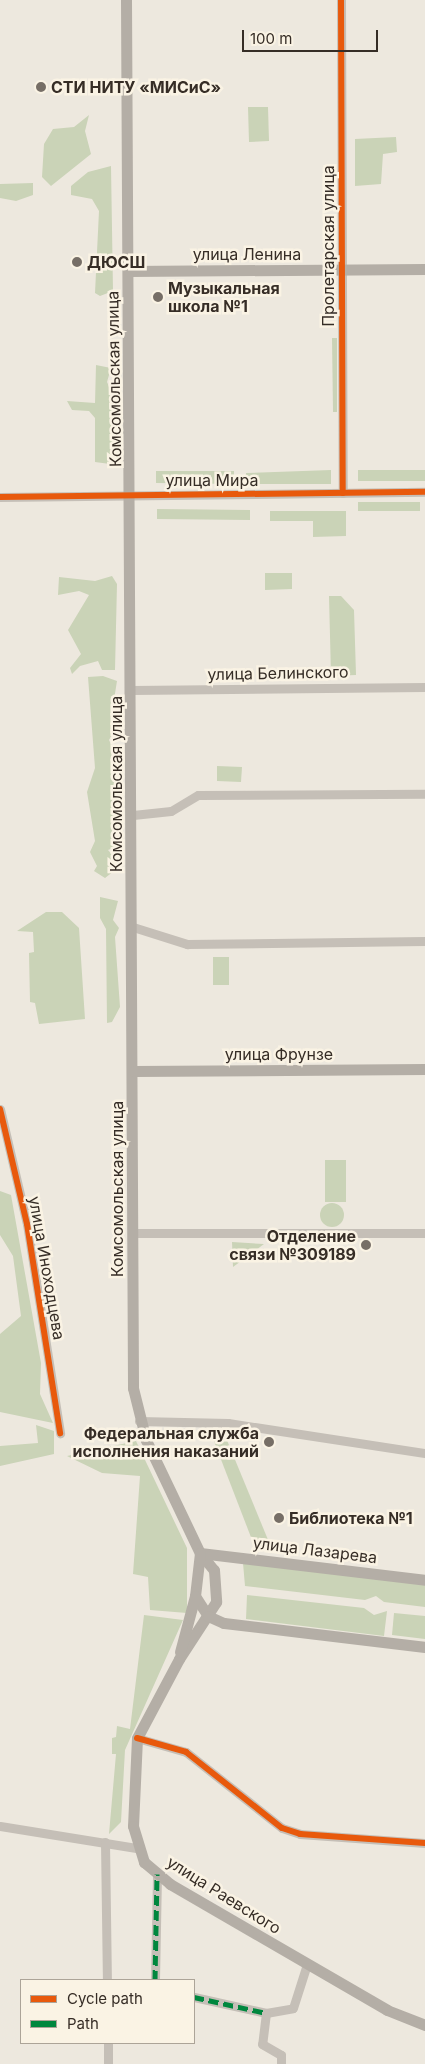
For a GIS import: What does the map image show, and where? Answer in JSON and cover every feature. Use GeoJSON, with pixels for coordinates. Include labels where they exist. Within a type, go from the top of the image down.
{"type":"FeatureCollection","features":[{"type":"Feature","properties":{"kind":"main road","name":"Комсомольская улица"},"geometry":{"type":"LineString","coordinates":[[126,0],[133,815],[133,1388],[139,1421],[200,1553],[214,1570],[216,1602],[179,1658],[136,1738],[133,1826],[136,1848]]}},
{"type":"Feature","properties":{"kind":"main road","name":"улица Ленина"},"geometry":{"type":"LineString","coordinates":[[129,271],[425,269]]}},
{"type":"Feature","properties":{"kind":"main road","name":"улица Фрунзе"},"geometry":{"type":"LineString","coordinates":[[134,1071],[425,1069]]}},
{"type":"Feature","properties":{"kind":"main road","name":"Комсомольская улица"},"geometry":{"type":"LineString","coordinates":[[179,1658],[195,1596],[200,1553]]}},
{"type":"Feature","properties":{"kind":"main road","name":"улица Лазарева"},"geometry":{"type":"LineString","coordinates":[[200,1553],[425,1580]]}},
{"type":"Feature","properties":{"kind":"main road"},"geometry":{"type":"LineString","coordinates":[[195,1596],[208,1616],[224,1623],[425,1646]]}},
{"type":"Feature","properties":{"kind":"main road","name":"улица Раевского"},"geometry":{"type":"LineString","coordinates":[[136,1848],[157,1874],[387,2010],[425,2025]]}},
{"type":"Feature","properties":{"kind":"street","name":"Пролетарская улица"},"geometry":{"type":"LineString","coordinates":[[340,0],[343,493]]}},
{"type":"Feature","properties":{"kind":"street","name":"улица Мира"},"geometry":{"type":"LineString","coordinates":[[0,498],[131,494],[425,492]]}},
{"type":"Feature","properties":{"kind":"street","name":"улица Белинского"},"geometry":{"type":"LineString","coordinates":[[132,690],[425,686]]}},
{"type":"Feature","properties":{"kind":"street"},"geometry":{"type":"LineString","coordinates":[[133,815],[171,811],[198,795],[425,794]]}},
{"type":"Feature","properties":{"kind":"street"},"geometry":{"type":"LineString","coordinates":[[133,927],[187,944],[425,941]]}},
{"type":"Feature","properties":{"kind":"street","name":"улица Иноходцева"},"geometry":{"type":"LineString","coordinates":[[0,1109],[27,1224],[60,1433]]}},
{"type":"Feature","properties":{"kind":"street"},"geometry":{"type":"LineString","coordinates":[[134,1233],[425,1232]]}},
{"type":"Feature","properties":{"kind":"street"},"geometry":{"type":"LineString","coordinates":[[139,1421],[228,1423],[425,1453]]}},
{"type":"Feature","properties":{"kind":"street"},"geometry":{"type":"LineString","coordinates":[[136,1738],[186,1752],[282,1828],[300,1834],[425,1843]]}},
{"type":"Feature","properties":{"kind":"street"},"geometry":{"type":"LineString","coordinates":[[0,1826],[136,1848]]}},
{"type":"Feature","properties":{"kind":"street"},"geometry":{"type":"LineString","coordinates":[[105,1842],[107,1979]]}},
{"type":"Feature","properties":{"kind":"street"},"geometry":{"type":"LineString","coordinates":[[154,1979],[157,1874]]}},
{"type":"Feature","properties":{"kind":"street"},"geometry":{"type":"LineString","coordinates":[[195,1997],[266,2013],[297,2005],[307,1964]]}},
{"type":"Feature","properties":{"kind":"street"},"geometry":{"type":"LineString","coordinates":[[266,2013],[262,2044],[281,2055],[281,2064]]}},
{"type":"Feature","properties":{"kind":"street"},"geometry":{"type":"LineString","coordinates":[[108,2044],[108,2064]]}},
{"type":"Feature","properties":{"kind":"green space"},"geometry":{"type":"Polygon","coordinates":[[[248,107],[268,107],[269,141],[249,142],[248,107]]]}},
{"type":"Feature","properties":{"kind":"green space"},"geometry":{"type":"Polygon","coordinates":[[[89,115],[85,131],[91,154],[51,186],[42,177],[44,144],[53,129],[74,127],[89,115]]]}},
{"type":"Feature","properties":{"kind":"green space"},"geometry":{"type":"Polygon","coordinates":[[[396,137],[397,152],[383,154],[381,184],[355,186],[355,139],[396,137]]]}},
{"type":"Feature","properties":{"kind":"green space"},"geometry":{"type":"Polygon","coordinates":[[[111,166],[113,291],[100,296],[95,293],[99,211],[92,199],[71,195],[71,186],[88,172],[111,166]]]}},
{"type":"Feature","properties":{"kind":"green space"},"geometry":{"type":"Polygon","coordinates":[[[33,183],[33,195],[16,201],[0,198],[0,184],[33,183]]]}},
{"type":"Feature","properties":{"kind":"green space"},"geometry":{"type":"Polygon","coordinates":[[[332,338],[337,338],[337,412],[333,412],[332,338]]]}},
{"type":"Feature","properties":{"kind":"green space"},"geometry":{"type":"Polygon","coordinates":[[[96,365],[111,368],[107,382],[113,395],[115,458],[110,464],[95,462],[95,418],[89,411],[72,410],[67,401],[95,403],[96,365]]]}},
{"type":"Feature","properties":{"kind":"green space"},"geometry":{"type":"Polygon","coordinates":[[[331,470],[331,484],[246,484],[246,473],[331,470]]]}},
{"type":"Feature","properties":{"kind":"green space"},"geometry":{"type":"Polygon","coordinates":[[[358,470],[425,470],[425,481],[358,481],[358,470]]]}},
{"type":"Feature","properties":{"kind":"green space"},"geometry":{"type":"Polygon","coordinates":[[[156,471],[234,471],[234,484],[156,483],[156,471]]]}},
{"type":"Feature","properties":{"kind":"green space"},"geometry":{"type":"Polygon","coordinates":[[[358,502],[420,502],[420,511],[358,511],[358,502]]]}},
{"type":"Feature","properties":{"kind":"green space"},"geometry":{"type":"Polygon","coordinates":[[[157,509],[250,510],[250,520],[157,519],[157,509]]]}},
{"type":"Feature","properties":{"kind":"green space"},"geometry":{"type":"Polygon","coordinates":[[[270,511],[346,511],[346,536],[313,537],[313,521],[270,521],[270,511]]]}},
{"type":"Feature","properties":{"kind":"green space"},"geometry":{"type":"Polygon","coordinates":[[[265,573],[292,573],[292,589],[265,590],[265,573]]]}},
{"type":"Feature","properties":{"kind":"green space"},"geometry":{"type":"Polygon","coordinates":[[[112,576],[117,584],[115,670],[102,670],[98,661],[80,666],[72,674],[70,668],[81,654],[68,630],[89,595],[79,591],[58,595],[59,577],[95,581],[112,576]]]}},
{"type":"Feature","properties":{"kind":"green space"},"geometry":{"type":"Polygon","coordinates":[[[329,596],[341,596],[354,610],[356,675],[331,676],[329,596]]]}},
{"type":"Feature","properties":{"kind":"green space"},"geometry":{"type":"Polygon","coordinates":[[[103,676],[117,681],[111,718],[117,727],[109,740],[117,756],[118,796],[122,804],[116,817],[118,846],[108,850],[115,858],[114,871],[105,878],[94,871],[97,866],[90,852],[95,841],[87,792],[95,768],[88,677],[103,676]]]}},
{"type":"Feature","properties":{"kind":"green space"},"geometry":{"type":"Polygon","coordinates":[[[217,766],[242,767],[241,782],[217,781],[217,766]]]}},
{"type":"Feature","properties":{"kind":"green space"},"geometry":{"type":"Polygon","coordinates":[[[100,897],[118,901],[113,920],[119,928],[115,937],[120,1007],[112,1022],[107,1023],[106,929],[100,918],[100,897]]]}},
{"type":"Feature","properties":{"kind":"green space"},"geometry":{"type":"Polygon","coordinates":[[[46,912],[62,912],[79,928],[85,1019],[39,1024],[35,1003],[30,1002],[29,953],[34,952],[33,932],[17,931],[46,912]]]}},
{"type":"Feature","properties":{"kind":"green space"},"geometry":{"type":"Polygon","coordinates":[[[213,957],[229,957],[229,985],[213,985],[213,957]]]}},
{"type":"Feature","properties":{"kind":"green space"},"geometry":{"type":"Polygon","coordinates":[[[325,1160],[346,1160],[346,1202],[325,1202],[325,1160]]]}},
{"type":"Feature","properties":{"kind":"green space"},"geometry":{"type":"Polygon","coordinates":[[[0,1191],[11,1195],[41,1363],[40,1394],[53,1423],[0,1412],[0,1334],[21,1316],[13,1256],[0,1235],[0,1191]]]}},
{"type":"Feature","properties":{"kind":"green space"},"geometry":{"type":"Polygon","coordinates":[[[332,1203],[337,1204],[343,1210],[343,1220],[337,1226],[332,1227],[327,1226],[321,1220],[320,1215],[321,1210],[327,1204],[332,1203]]]}},
{"type":"Feature","properties":{"kind":"green space"},"geometry":{"type":"Polygon","coordinates":[[[232,1242],[264,1244],[233,1267],[232,1242]]]}},
{"type":"Feature","properties":{"kind":"green space"},"geometry":{"type":"Polygon","coordinates":[[[36,1425],[54,1431],[54,1454],[0,1466],[0,1446],[38,1443],[36,1425]]]}},
{"type":"Feature","properties":{"kind":"green space"},"geometry":{"type":"Polygon","coordinates":[[[210,1431],[224,1433],[271,1547],[254,1545],[210,1431]]]}},
{"type":"Feature","properties":{"kind":"green space"},"geometry":{"type":"Polygon","coordinates":[[[136,1441],[187,1548],[187,1613],[150,1610],[148,1577],[133,1574],[140,1476],[102,1473],[67,1456],[136,1441]]]}},
{"type":"Feature","properties":{"kind":"green space"},"geometry":{"type":"Polygon","coordinates":[[[243,1563],[425,1584],[425,1607],[384,1602],[376,1596],[365,1600],[245,1586],[243,1563]]]}},
{"type":"Feature","properties":{"kind":"green space"},"geometry":{"type":"Polygon","coordinates":[[[247,1595],[364,1608],[374,1615],[387,1611],[384,1636],[246,1619],[247,1595]]]}},
{"type":"Feature","properties":{"kind":"green space"},"geometry":{"type":"Polygon","coordinates":[[[394,1613],[425,1616],[425,1639],[392,1635],[394,1613]]]}},
{"type":"Feature","properties":{"kind":"green space"},"geometry":{"type":"Polygon","coordinates":[[[144,1615],[183,1620],[125,1750],[121,1822],[109,1834],[116,1754],[112,1754],[112,1738],[116,1737],[117,1726],[130,1729],[144,1615]]]}},
{"type":"Feature","properties":{"kind":"marked path"},"geometry":{"type":"LineString","coordinates":[[155,1979],[157,1874]]}},
{"type":"Feature","properties":{"kind":"marked path"},"geometry":{"type":"LineString","coordinates":[[195,1997],[266,2013]]}},
{"type":"Feature","properties":{"kind":"cycle path"},"geometry":{"type":"LineString","coordinates":[[341,0],[343,493]]}},
{"type":"Feature","properties":{"kind":"cycle path"},"geometry":{"type":"LineString","coordinates":[[0,497],[425,492]]}},
{"type":"Feature","properties":{"kind":"cycle path"},"geometry":{"type":"LineString","coordinates":[[0,1109],[27,1224],[60,1433]]}},
{"type":"Feature","properties":{"kind":"cycle path"},"geometry":{"type":"LineString","coordinates":[[137,1738],[186,1752],[282,1828],[300,1834],[425,1843]]}},
{"type":"Feature","properties":{"kind":"place","name":"СТИ НИТУ «МИСиС»"},"geometry":{"type":"Point","coordinates":[41,87]}},
{"type":"Feature","properties":{"kind":"place","name":"ДЮСШ"},"geometry":{"type":"Point","coordinates":[77,262]}},
{"type":"Feature","properties":{"kind":"place","name":"Музыкальная школа №1"},"geometry":{"type":"Point","coordinates":[158,297]}},
{"type":"Feature","properties":{"kind":"place","name":"Отделение связи №309189"},"geometry":{"type":"Point","coordinates":[366,1245]}},
{"type":"Feature","properties":{"kind":"place","name":"Федеральная служба исполнения наказаний"},"geometry":{"type":"Point","coordinates":[269,1442]}},
{"type":"Feature","properties":{"kind":"place","name":"Библиотека №1"},"geometry":{"type":"Point","coordinates":[279,1518]}}]}
